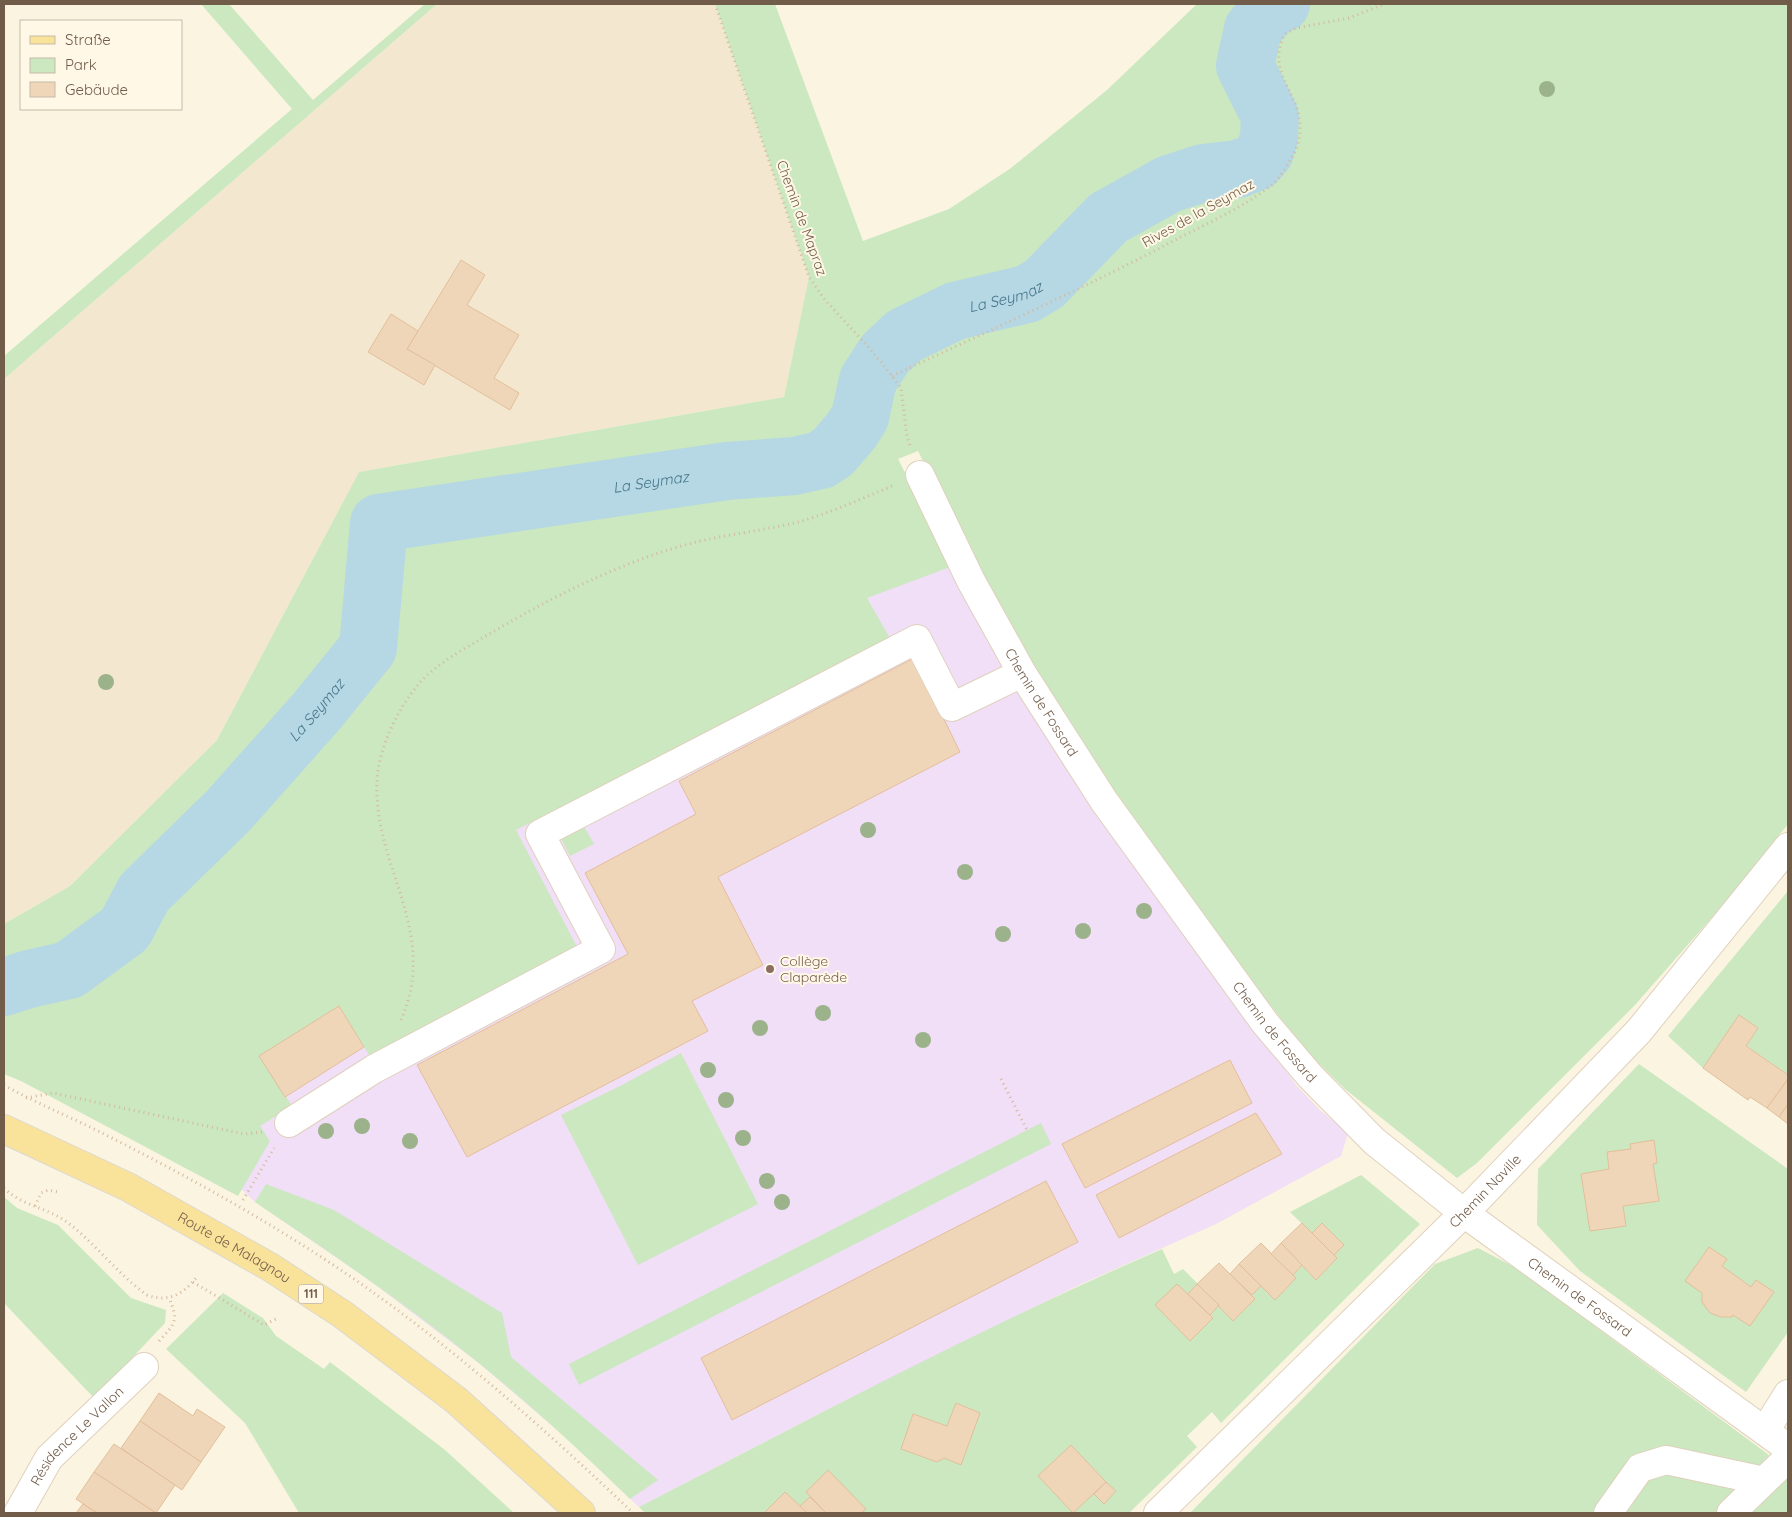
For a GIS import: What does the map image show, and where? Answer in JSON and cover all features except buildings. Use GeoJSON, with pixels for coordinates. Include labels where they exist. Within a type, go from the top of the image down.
{"type":"FeatureCollection","features":[{"type":"Feature","properties":{"kind":"main road","name":"Route de Malagnou"},"geometry":{"type":"LineString","coordinates":[[4,1129],[128,1187],[270,1267],[310,1293],[399,1356],[456,1400],[581,1513]]}},
{"type":"Feature","properties":{"kind":"street","name":"Chemin de Fossard"},"geometry":{"type":"LineString","coordinates":[[920,475],[971,581],[1022,673],[1104,801],[1265,1023],[1310,1076],[1374,1140],[1464,1213],[1788,1448]]}},
{"type":"Feature","properties":{"kind":"street"},"geometry":{"type":"LineString","coordinates":[[289,1123],[374,1069],[601,949],[540,834],[917,639],[952,707],[1022,673]]}},
{"type":"Feature","properties":{"kind":"street","name":"Chemin Naville"},"geometry":{"type":"LineString","coordinates":[[1158,1513],[1464,1213],[1639,1030],[1788,847]]}},
{"type":"Feature","properties":{"kind":"street","name":"Résidence Le Vallon"},"geometry":{"type":"LineString","coordinates":[[18,1513],[49,1458],[144,1367]]}},
{"type":"Feature","properties":{"kind":"street"},"geometry":{"type":"LineString","coordinates":[[1765,1431],[1788,1394]]}},
{"type":"Feature","properties":{"kind":"street"},"geometry":{"type":"LineString","coordinates":[[1731,1513],[1788,1458]]}},
{"type":"Feature","properties":{"kind":"street"},"geometry":{"type":"LineString","coordinates":[[1608,1513],[1640,1468],[1666,1460],[1764,1481]]}},
{"type":"Feature","properties":{"kind":"path","name":"Chemin de Mapraz"},"geometry":{"type":"LineString","coordinates":[[715,4],[809,277],[825,300],[872,350],[901,388],[907,437],[920,475]]}},
{"type":"Feature","properties":{"kind":"path","name":"Rives de la Seymaz"},"geometry":{"type":"LineString","coordinates":[[892,376],[1146,256],[1234,209],[1275,182],[1296,149],[1299,129],[1299,112],[1278,69],[1279,49],[1285,34],[1296,28],[1349,18],[1384,4]]}},
{"type":"Feature","properties":{"kind":"path"},"geometry":{"type":"LineString","coordinates":[[399,1023],[412,973],[412,933],[380,826],[376,800],[377,778],[380,759],[395,721],[417,686],[449,658],[512,620],[634,561],[709,538],[746,533],[798,522],[840,508],[920,475]]}},
{"type":"Feature","properties":{"kind":"path"},"geometry":{"type":"LineString","coordinates":[[1001,1079],[1027,1130]]}},
{"type":"Feature","properties":{"kind":"path"},"geometry":{"type":"LineString","coordinates":[[4,1085],[25,1098],[53,1093],[244,1134],[260,1132],[289,1123]]}},
{"type":"Feature","properties":{"kind":"path"},"geometry":{"type":"LineString","coordinates":[[244,1200],[289,1123]]}},
{"type":"Feature","properties":{"kind":"path"},"geometry":{"type":"LineString","coordinates":[[4,1188],[22,1202],[35,1206],[66,1222],[147,1295],[157,1299],[179,1295],[197,1277]]}},
{"type":"Feature","properties":{"kind":"path"},"geometry":{"type":"LineString","coordinates":[[35,1206],[41,1193],[48,1190],[58,1192]]}},
{"type":"Feature","properties":{"kind":"path"},"geometry":{"type":"LineString","coordinates":[[192,1282],[264,1325],[278,1318]]}},
{"type":"Feature","properties":{"kind":"path"},"geometry":{"type":"LineString","coordinates":[[144,1367],[153,1348],[173,1326],[175,1312],[169,1298]]}},
{"type":"Feature","properties":{"kind":"shaded area"},"geometry":{"type":"Polygon","coordinates":[[[437,4],[715,4],[809,277],[784,397],[359,472],[217,740],[70,886],[4,924],[4,379],[437,4]]]}},
{"type":"Feature","properties":{"kind":"shaded area","name":"Collège Claparède"},"geometry":{"type":"Polygon","coordinates":[[[953,566],[1244,1013],[1297,1086],[1320,1110],[1348,1133],[1341,1156],[1216,1224],[1077,1286],[821,1413],[639,1507],[563,1435],[480,1364],[365,1277],[255,1202],[154,1108],[348,776],[953,566]]]}},
{"type":"Feature","properties":{"kind":"green space"},"geometry":{"type":"Polygon","coordinates":[[[201,4],[229,4],[313,100],[425,4],[437,4],[4,379],[4,356],[292,109],[201,4]]]}},
{"type":"Feature","properties":{"kind":"green space"},"geometry":{"type":"Polygon","coordinates":[[[715,4],[775,4],[863,241],[949,209],[1011,168],[1107,90],[1197,4],[1788,4],[1788,824],[1721,907],[1635,1005],[1477,1163],[1457,1178],[1345,1089],[1304,1049],[1131,823],[1014,643],[918,451],[898,459],[953,566],[867,598],[891,640],[516,830],[577,947],[371,1058],[339,1006],[260,1056],[292,1106],[260,1126],[270,1141],[238,1196],[21,1081],[4,1074],[4,924],[70,886],[217,740],[359,472],[784,397],[809,277],[715,4]]]}},
{"type":"Feature","properties":{"kind":"green space"},"geometry":{"type":"Polygon","coordinates":[[[581,821],[594,844],[570,856],[558,833],[581,821]]]}},
{"type":"Feature","properties":{"kind":"green space"},"geometry":{"type":"Polygon","coordinates":[[[1788,891],[1788,1075],[1746,1046],[1758,1028],[1739,1016],[1703,1068],[1668,1036],[1788,891]]]}},
{"type":"Feature","properties":{"kind":"green space"},"geometry":{"type":"Polygon","coordinates":[[[681,1053],[758,1204],[638,1265],[561,1115],[681,1053]]]}},
{"type":"Feature","properties":{"kind":"green space"},"geometry":{"type":"Polygon","coordinates":[[[1639,1064],[1788,1169],[1788,1332],[1746,1392],[1580,1271],[1537,1225],[1538,1169],[1639,1064]]]}},
{"type":"Feature","properties":{"kind":"green space"},"geometry":{"type":"Polygon","coordinates":[[[1041,1123],[1051,1144],[579,1385],[569,1364],[1041,1123]]]}},
{"type":"Feature","properties":{"kind":"green space"},"geometry":{"type":"Polygon","coordinates":[[[1361,1175],[1420,1224],[1221,1423],[1212,1412],[1187,1436],[1197,1447],[1129,1513],[645,1513],[639,1507],[964,1341],[1162,1249],[1174,1274],[1183,1269],[1234,1320],[1255,1299],[1252,1295],[1261,1286],[1275,1300],[1296,1278],[1293,1275],[1302,1265],[1316,1280],[1337,1258],[1290,1212],[1361,1175]]]}},
{"type":"Feature","properties":{"kind":"green space"},"geometry":{"type":"Polygon","coordinates":[[[266,1184],[334,1210],[502,1313],[511,1357],[658,1480],[630,1499],[500,1380],[370,1281],[255,1202],[266,1184]]]}},
{"type":"Feature","properties":{"kind":"green space"},"geometry":{"type":"Polygon","coordinates":[[[4,1197],[17,1208],[58,1225],[131,1298],[166,1310],[165,1323],[94,1398],[4,1303],[4,1197]]]}},
{"type":"Feature","properties":{"kind":"green space"},"geometry":{"type":"Polygon","coordinates":[[[1478,1248],[1516,1268],[1769,1455],[1758,1470],[1772,1485],[1788,1478],[1788,1513],[1190,1513],[1435,1264],[1478,1248]]]}},
{"type":"Feature","properties":{"kind":"green space"},"geometry":{"type":"Polygon","coordinates":[[[223,1293],[263,1318],[276,1336],[324,1369],[330,1362],[445,1450],[514,1513],[299,1513],[245,1423],[166,1349],[223,1293]]]}},
{"type":"Feature","properties":{"kind":"waterway","name":"La Seymaz"},"geometry":{"type":"LineString","coordinates":[[4,987],[69,970],[125,929],[144,893],[228,811],[317,711],[368,648],[379,523],[727,471],[794,466],[821,460],[833,452],[851,431],[860,417],[868,380],[885,354],[904,336],[955,311],[1027,294],[1044,284],[1108,218],[1169,184],[1203,173],[1238,169],[1256,162],[1265,152],[1269,137],[1270,116],[1245,66],[1253,29],[1272,7],[1281,4]]}},
{"type":"Feature","properties":{"kind":"place","name":"Collège Claparède"},"geometry":{"type":"Point","coordinates":[770,969]}}]}
